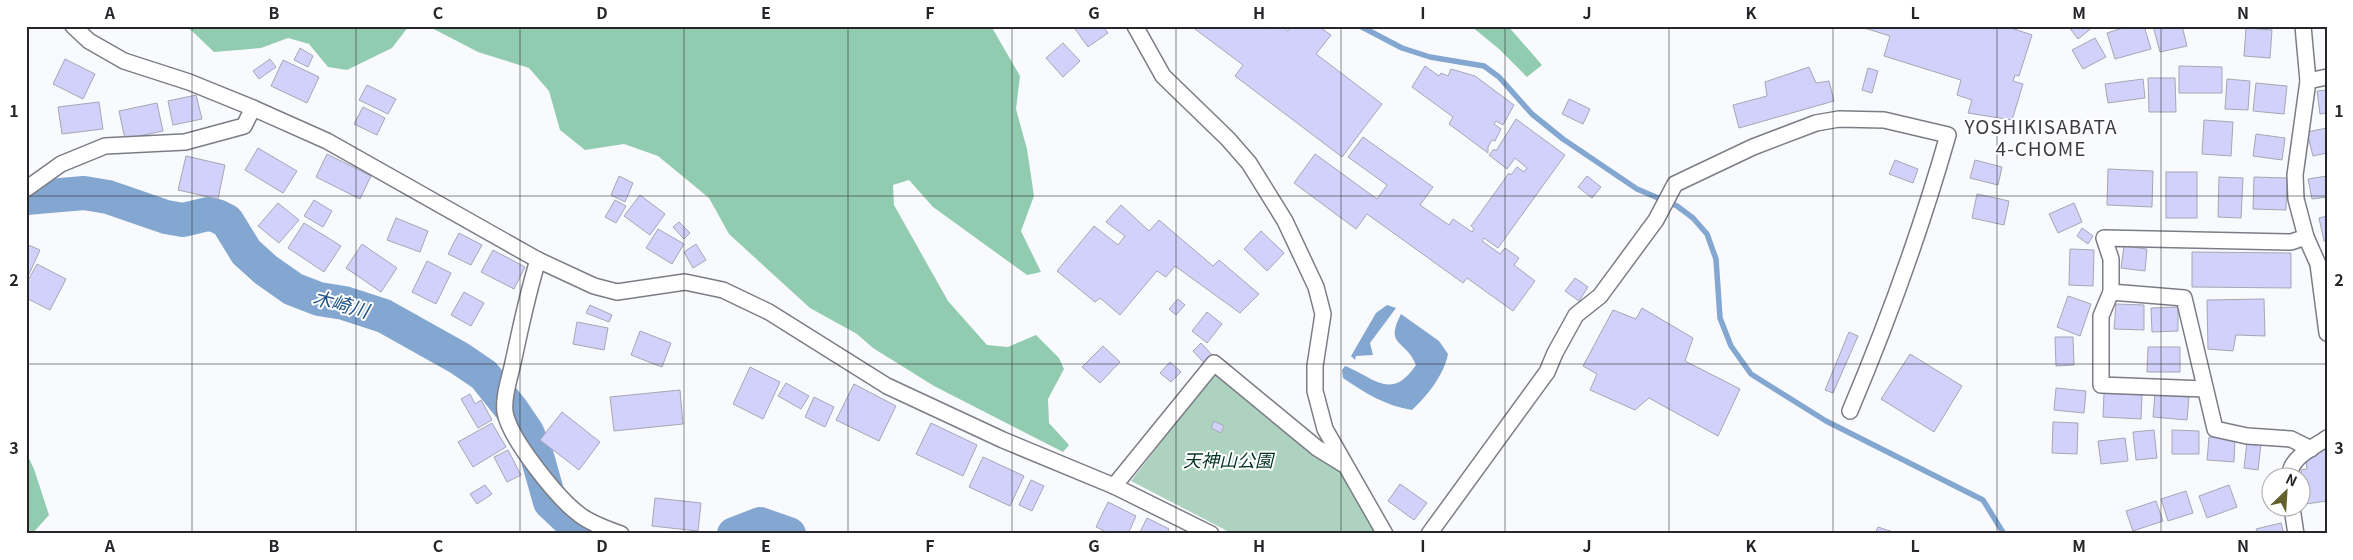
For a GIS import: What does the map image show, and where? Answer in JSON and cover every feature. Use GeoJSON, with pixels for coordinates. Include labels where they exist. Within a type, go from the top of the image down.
{"type":"FeatureCollection","features":[{"type":"Feature","properties":{"kind":"street"},"geometry":{"type":"LineString","coordinates":[[73,26],[89,41],[124,61],[189,82],[327,141],[538,260],[594,286],[617,292],[685,282],[722,290],[769,312],[895,390],[1003,440],[1114,486],[1211,534]]}},
{"type":"Feature","properties":{"kind":"street"},"geometry":{"type":"LineString","coordinates":[[1135,26],[1163,76],[1228,139],[1249,163],[1285,221],[1316,287],[1323,314],[1315,366],[1315,391],[1325,429],[1385,534]]}},
{"type":"Feature","properties":{"kind":"street"},"geometry":{"type":"LineString","coordinates":[[2303,26],[2308,81],[2295,175],[2296,199],[2306,237],[2322,263],[2327,333]]}},
{"type":"Feature","properties":{"kind":"street"},"geometry":{"type":"LineString","coordinates":[[2308,81],[2327,77]]}},
{"type":"Feature","properties":{"kind":"street"},"geometry":{"type":"LineString","coordinates":[[26,189],[61,164],[105,146],[185,142],[244,126],[253,108]]}},
{"type":"Feature","properties":{"kind":"street"},"geometry":{"type":"LineString","coordinates":[[1429,534],[1547,372],[1576,315],[1600,296],[1667,201],[1675,184],[1753,147],[1816,123],[1839,119],[1884,120],[1948,135],[1929,202],[1906,271],[1885,328],[1850,412]]}},
{"type":"Feature","properties":{"kind":"street"},"geometry":{"type":"LineString","coordinates":[[2205,389],[2101,385],[2101,316],[2111,292],[2111,259],[2104,238],[2291,242],[2306,237]]}},
{"type":"Feature","properties":{"kind":"street"},"geometry":{"type":"LineString","coordinates":[[538,260],[524,308],[506,394],[505,412],[532,464],[550,485],[580,515],[598,526],[621,534]]}},
{"type":"Feature","properties":{"kind":"street"},"geometry":{"type":"LineString","coordinates":[[2111,292],[2184,298],[2215,429],[2247,436],[2291,438],[2311,449]]}},
{"type":"Feature","properties":{"kind":"street"},"geometry":{"type":"LineString","coordinates":[[1114,486],[1214,363],[1316,448],[1344,464]]}},
{"type":"Feature","properties":{"kind":"street"},"geometry":{"type":"LineString","coordinates":[[2290,468],[2296,460],[2327,438]]}},
{"type":"Feature","properties":{"kind":"street"},"geometry":{"type":"LineString","coordinates":[[2294,518],[2296,534]]}},
{"type":"Feature","properties":{"kind":"green space"},"geometry":{"type":"Polygon","coordinates":[[[182,26],[409,26],[392,48],[347,70],[328,67],[309,44],[288,38],[261,48],[214,52],[191,30],[182,26]]]}},
{"type":"Feature","properties":{"kind":"green space"},"geometry":{"type":"Polygon","coordinates":[[[428,26],[991,26],[1020,76],[1016,109],[1027,149],[1034,196],[1021,231],[1041,272],[1027,275],[933,207],[909,180],[893,185],[894,205],[948,301],[987,345],[1008,347],[1036,335],[1059,358],[1064,369],[1048,399],[1049,423],[1069,445],[1063,452],[934,386],[873,348],[857,334],[810,308],[729,234],[709,198],[658,156],[624,144],[585,150],[560,130],[549,91],[529,68],[478,52],[428,26]]]}},
{"type":"Feature","properties":{"kind":"green space"},"geometry":{"type":"Polygon","coordinates":[[[1471,26],[1508,26],[1542,65],[1527,77],[1499,49],[1471,26]]]}},
{"type":"Feature","properties":{"kind":"green space","name":"天神山公園"},"geometry":{"type":"Polygon","coordinates":[[[1215,372],[1340,468],[1379,534],[1233,534],[1131,481],[1215,372]]]}},
{"type":"Feature","properties":{"kind":"green space"},"geometry":{"type":"Polygon","coordinates":[[[26,452],[34,469],[49,515],[32,534],[26,534],[26,452]]]}},
{"type":"Feature","properties":{"kind":"water"},"geometry":{"type":"Polygon","coordinates":[[[1387,305],[1396,308],[1370,343],[1373,355],[1356,356],[1355,360],[1351,356],[1376,313],[1387,305]]]}},
{"type":"Feature","properties":{"kind":"water"},"geometry":{"type":"Polygon","coordinates":[[[1401,314],[1439,341],[1448,354],[1443,370],[1434,385],[1412,410],[1393,405],[1368,394],[1343,378],[1342,370],[1345,366],[1382,384],[1398,382],[1407,376],[1416,365],[1412,357],[1396,338],[1396,325],[1401,314]]]}},
{"type":"Feature","properties":{"kind":"building"},"geometry":{"type":"Polygon","coordinates":[[[1073,26],[1103,26],[1108,33],[1088,47],[1073,26]]]}},
{"type":"Feature","properties":{"kind":"building"},"geometry":{"type":"Polygon","coordinates":[[[1191,26],[1265,26],[1269,29],[1271,26],[1282,26],[1288,31],[1292,26],[1318,26],[1331,35],[1316,54],[1382,104],[1342,157],[1235,76],[1243,65],[1191,26]]]}},
{"type":"Feature","properties":{"kind":"building"},"geometry":{"type":"Polygon","coordinates":[[[1858,26],[2005,26],[2032,35],[2019,76],[2015,75],[2013,81],[2023,84],[2012,120],[1968,113],[1972,100],[1957,95],[1961,80],[1884,56],[1890,36],[1858,26]]]}},
{"type":"Feature","properties":{"kind":"building"},"geometry":{"type":"Polygon","coordinates":[[[2068,26],[2092,26],[2093,27],[2078,39],[2068,26]]]}},
{"type":"Feature","properties":{"kind":"building"},"geometry":{"type":"Polygon","coordinates":[[[2129,26],[2144,26],[2151,49],[2115,59],[2107,33],[2129,26]]]}},
{"type":"Feature","properties":{"kind":"building"},"geometry":{"type":"Polygon","coordinates":[[[2153,26],[2182,26],[2187,46],[2160,52],[2153,26]]]}},
{"type":"Feature","properties":{"kind":"building"},"geometry":{"type":"Polygon","coordinates":[[[2246,28],[2272,30],[2270,58],[2244,56],[2246,28]]]}},
{"type":"Feature","properties":{"kind":"building"},"geometry":{"type":"Polygon","coordinates":[[[2095,38],[2106,57],[2083,69],[2072,50],[2095,38]]]}},
{"type":"Feature","properties":{"kind":"building"},"geometry":{"type":"Polygon","coordinates":[[[1063,43],[1080,61],[1063,77],[1046,58],[1063,43]]]}},
{"type":"Feature","properties":{"kind":"building"},"geometry":{"type":"Polygon","coordinates":[[[300,48],[313,56],[308,67],[294,60],[300,48]]]}},
{"type":"Feature","properties":{"kind":"building"},"geometry":{"type":"Polygon","coordinates":[[[65,59],[95,74],[83,99],[53,84],[65,59]]]}},
{"type":"Feature","properties":{"kind":"building"},"geometry":{"type":"Polygon","coordinates":[[[270,59],[276,67],[259,79],[253,71],[270,59]]]}},
{"type":"Feature","properties":{"kind":"building"},"geometry":{"type":"Polygon","coordinates":[[[283,60],[319,77],[307,103],[271,86],[283,60]]]}},
{"type":"Feature","properties":{"kind":"building"},"geometry":{"type":"Polygon","coordinates":[[[1425,66],[1439,76],[1441,73],[1448,76],[1451,69],[1475,76],[1514,105],[1503,125],[1496,121],[1494,124],[1501,129],[1495,141],[1492,140],[1488,147],[1488,153],[1449,124],[1453,117],[1412,87],[1425,66]]]}},
{"type":"Feature","properties":{"kind":"building"},"geometry":{"type":"Polygon","coordinates":[[[2179,66],[2222,67],[2222,93],[2179,93],[2179,66]]]}},
{"type":"Feature","properties":{"kind":"building"},"geometry":{"type":"Polygon","coordinates":[[[1809,67],[1816,83],[1829,81],[1834,101],[1739,128],[1733,105],[1767,96],[1765,82],[1809,67]]]}},
{"type":"Feature","properties":{"kind":"building"},"geometry":{"type":"Polygon","coordinates":[[[1868,68],[1878,71],[1872,93],[1862,90],[1868,68]]]}},
{"type":"Feature","properties":{"kind":"building"},"geometry":{"type":"Polygon","coordinates":[[[2148,78],[2175,78],[2176,112],[2149,112],[2148,78]]]}},
{"type":"Feature","properties":{"kind":"building"},"geometry":{"type":"Polygon","coordinates":[[[2143,79],[2145,98],[2108,103],[2105,84],[2143,79]]]}},
{"type":"Feature","properties":{"kind":"building"},"geometry":{"type":"Polygon","coordinates":[[[2227,79],[2250,81],[2248,110],[2225,109],[2227,79]]]}},
{"type":"Feature","properties":{"kind":"building"},"geometry":{"type":"Polygon","coordinates":[[[2256,83],[2287,86],[2284,114],[2253,111],[2256,83]]]}},
{"type":"Feature","properties":{"kind":"building"},"geometry":{"type":"Polygon","coordinates":[[[367,85],[396,99],[388,114],[359,100],[367,85]]]}},
{"type":"Feature","properties":{"kind":"building"},"geometry":{"type":"Polygon","coordinates":[[[2327,90],[2327,113],[2320,114],[2317,91],[2327,90]]]}},
{"type":"Feature","properties":{"kind":"building"},"geometry":{"type":"Polygon","coordinates":[[[196,95],[202,119],[173,125],[168,101],[196,95]]]}},
{"type":"Feature","properties":{"kind":"building"},"geometry":{"type":"Polygon","coordinates":[[[1569,99],[1590,109],[1583,124],[1562,114],[1569,99]]]}},
{"type":"Feature","properties":{"kind":"building"},"geometry":{"type":"Polygon","coordinates":[[[99,102],[103,129],[62,134],[58,107],[99,102]]]}},
{"type":"Feature","properties":{"kind":"building"},"geometry":{"type":"Polygon","coordinates":[[[157,103],[163,131],[125,139],[119,111],[157,103]]]}},
{"type":"Feature","properties":{"kind":"building"},"geometry":{"type":"Polygon","coordinates":[[[363,107],[385,118],[377,135],[354,124],[363,107]]]}},
{"type":"Feature","properties":{"kind":"building"},"geometry":{"type":"Polygon","coordinates":[[[1516,119],[1565,155],[1498,248],[1484,238],[1482,241],[1500,254],[1505,248],[1519,258],[1514,265],[1535,281],[1513,311],[1467,278],[1463,283],[1367,214],[1356,229],[1294,183],[1315,154],[1377,199],[1387,185],[1348,157],[1363,137],[1433,187],[1420,205],[1449,225],[1453,219],[1472,232],[1474,229],[1471,226],[1509,173],[1511,175],[1517,167],[1524,172],[1527,168],[1515,158],[1507,169],[1489,155],[1494,149],[1496,151],[1516,119]]]}},
{"type":"Feature","properties":{"kind":"building"},"geometry":{"type":"Polygon","coordinates":[[[2204,120],[2233,122],[2231,156],[2202,154],[2204,120]]]}},
{"type":"Feature","properties":{"kind":"building"},"geometry":{"type":"Polygon","coordinates":[[[2327,128],[2327,153],[2313,156],[2307,132],[2327,128]]]}},
{"type":"Feature","properties":{"kind":"building"},"geometry":{"type":"Polygon","coordinates":[[[2256,134],[2285,138],[2282,160],[2253,156],[2256,134]]]}},
{"type":"Feature","properties":{"kind":"building"},"geometry":{"type":"Polygon","coordinates":[[[258,148],[297,171],[283,193],[245,170],[258,148]]]}},
{"type":"Feature","properties":{"kind":"building"},"geometry":{"type":"Polygon","coordinates":[[[327,154],[371,176],[360,199],[316,177],[327,154]]]}},
{"type":"Feature","properties":{"kind":"building"},"geometry":{"type":"Polygon","coordinates":[[[186,156],[225,165],[218,199],[178,190],[186,156]]]}},
{"type":"Feature","properties":{"kind":"building"},"geometry":{"type":"Polygon","coordinates":[[[1895,160],[1918,169],[1913,183],[1889,174],[1895,160]]]}},
{"type":"Feature","properties":{"kind":"building"},"geometry":{"type":"Polygon","coordinates":[[[1975,160],[2002,167],[1998,185],[1970,178],[1975,160]]]}},
{"type":"Feature","properties":{"kind":"building"},"geometry":{"type":"Polygon","coordinates":[[[2108,169],[2153,171],[2152,207],[2107,205],[2108,169]]]}},
{"type":"Feature","properties":{"kind":"building"},"geometry":{"type":"Polygon","coordinates":[[[2166,172],[2197,172],[2197,218],[2166,218],[2166,172]]]}},
{"type":"Feature","properties":{"kind":"building"},"geometry":{"type":"Polygon","coordinates":[[[619,176],[633,183],[625,202],[611,195],[619,176]]]}},
{"type":"Feature","properties":{"kind":"building"},"geometry":{"type":"Polygon","coordinates":[[[1587,176],[1601,187],[1592,198],[1578,187],[1587,176]]]}},
{"type":"Feature","properties":{"kind":"building"},"geometry":{"type":"Polygon","coordinates":[[[2327,176],[2327,197],[2312,199],[2308,179],[2327,176]]]}},
{"type":"Feature","properties":{"kind":"building"},"geometry":{"type":"Polygon","coordinates":[[[2219,177],[2243,178],[2241,218],[2218,217],[2219,177]]]}},
{"type":"Feature","properties":{"kind":"building"},"geometry":{"type":"Polygon","coordinates":[[[2254,177],[2287,178],[2286,210],[2253,209],[2254,177]]]}},
{"type":"Feature","properties":{"kind":"building"},"geometry":{"type":"Polygon","coordinates":[[[1977,194],[2009,201],[2004,225],[1972,218],[1977,194]]]}},
{"type":"Feature","properties":{"kind":"building"},"geometry":{"type":"Polygon","coordinates":[[[640,195],[665,214],[650,235],[624,216],[640,195]]]}},
{"type":"Feature","properties":{"kind":"building"},"geometry":{"type":"Polygon","coordinates":[[[314,200],[332,211],[323,227],[304,216],[314,200]]]}},
{"type":"Feature","properties":{"kind":"building"},"geometry":{"type":"Polygon","coordinates":[[[615,200],[626,206],[616,223],[605,217],[615,200]]]}},
{"type":"Feature","properties":{"kind":"building"},"geometry":{"type":"Polygon","coordinates":[[[278,203],[299,220],[279,243],[258,226],[278,203]]]}},
{"type":"Feature","properties":{"kind":"building"},"geometry":{"type":"Polygon","coordinates":[[[2074,203],[2082,222],[2058,233],[2049,214],[2074,203]]]}},
{"type":"Feature","properties":{"kind":"building"},"geometry":{"type":"Polygon","coordinates":[[[1121,205],[1149,231],[1159,220],[1213,266],[1219,260],[1259,294],[1240,313],[1175,266],[1166,277],[1157,271],[1120,315],[1100,298],[1095,302],[1057,271],[1094,226],[1118,245],[1125,236],[1106,222],[1121,205]]]}},
{"type":"Feature","properties":{"kind":"building"},"geometry":{"type":"Polygon","coordinates":[[[2327,216],[2327,241],[2324,241],[2319,218],[2327,216]]]}},
{"type":"Feature","properties":{"kind":"building"},"geometry":{"type":"Polygon","coordinates":[[[396,218],[428,231],[420,252],[387,240],[396,218]]]}},
{"type":"Feature","properties":{"kind":"building"},"geometry":{"type":"Polygon","coordinates":[[[679,222],[690,233],[684,239],[673,227],[679,222]]]}},
{"type":"Feature","properties":{"kind":"building"},"geometry":{"type":"Polygon","coordinates":[[[304,223],[341,246],[324,272],[288,248],[304,223]]]}},
{"type":"Feature","properties":{"kind":"building"},"geometry":{"type":"Polygon","coordinates":[[[2082,228],[2093,236],[2088,244],[2077,236],[2082,228]]]}},
{"type":"Feature","properties":{"kind":"building"},"geometry":{"type":"Polygon","coordinates":[[[658,229],[684,244],[672,264],[646,248],[658,229]]]}},
{"type":"Feature","properties":{"kind":"building"},"geometry":{"type":"Polygon","coordinates":[[[1261,231],[1284,253],[1267,271],[1244,249],[1261,231]]]}},
{"type":"Feature","properties":{"kind":"building"},"geometry":{"type":"Polygon","coordinates":[[[459,233],[482,245],[471,265],[448,254],[459,233]]]}},
{"type":"Feature","properties":{"kind":"building"},"geometry":{"type":"Polygon","coordinates":[[[26,244],[40,250],[26,281],[26,244]]]}},
{"type":"Feature","properties":{"kind":"building"},"geometry":{"type":"Polygon","coordinates":[[[362,244],[397,268],[381,292],[346,268],[362,244]]]}},
{"type":"Feature","properties":{"kind":"building"},"geometry":{"type":"Polygon","coordinates":[[[696,244],[706,260],[693,268],[684,252],[696,244]]]}},
{"type":"Feature","properties":{"kind":"building"},"geometry":{"type":"Polygon","coordinates":[[[2124,246],[2147,249],[2145,271],[2121,268],[2124,246]]]}},
{"type":"Feature","properties":{"kind":"building"},"geometry":{"type":"Polygon","coordinates":[[[2070,249],[2094,250],[2093,286],[2069,285],[2070,249]]]}},
{"type":"Feature","properties":{"kind":"building"},"geometry":{"type":"Polygon","coordinates":[[[493,250],[525,267],[514,289],[481,272],[493,250]]]}},
{"type":"Feature","properties":{"kind":"building"},"geometry":{"type":"Polygon","coordinates":[[[2192,252],[2291,253],[2291,288],[2192,287],[2192,252]]]}},
{"type":"Feature","properties":{"kind":"building"},"geometry":{"type":"Polygon","coordinates":[[[427,261],[451,273],[436,304],[412,292],[427,261]]]}},
{"type":"Feature","properties":{"kind":"building"},"geometry":{"type":"Polygon","coordinates":[[[37,264],[66,279],[50,310],[26,298],[26,284],[37,264]]]}},
{"type":"Feature","properties":{"kind":"building"},"geometry":{"type":"Polygon","coordinates":[[[1575,278],[1588,287],[1579,301],[1565,291],[1575,278]]]}},
{"type":"Feature","properties":{"kind":"building"},"geometry":{"type":"Polygon","coordinates":[[[464,292],[484,303],[471,326],[451,315],[464,292]]]}},
{"type":"Feature","properties":{"kind":"building"},"geometry":{"type":"Polygon","coordinates":[[[2068,296],[2091,304],[2080,336],[2057,327],[2068,296]]]}},
{"type":"Feature","properties":{"kind":"building"},"geometry":{"type":"Polygon","coordinates":[[[1178,299],[1185,305],[1176,315],[1169,309],[1178,299]]]}},
{"type":"Feature","properties":{"kind":"building"},"geometry":{"type":"Polygon","coordinates":[[[2264,299],[2265,336],[2236,335],[2233,351],[2208,349],[2207,300],[2264,299]]]}},
{"type":"Feature","properties":{"kind":"building"},"geometry":{"type":"Polygon","coordinates":[[[2116,304],[2144,305],[2144,330],[2114,329],[2116,304]]]}},
{"type":"Feature","properties":{"kind":"building"},"geometry":{"type":"Polygon","coordinates":[[[590,305],[612,315],[609,322],[586,313],[590,305]]]}},
{"type":"Feature","properties":{"kind":"building"},"geometry":{"type":"Polygon","coordinates":[[[2178,307],[2178,331],[2152,332],[2151,308],[2178,307]]]}},
{"type":"Feature","properties":{"kind":"building"},"geometry":{"type":"Polygon","coordinates":[[[1642,308],[1693,338],[1685,361],[1740,389],[1718,436],[1649,398],[1635,410],[1590,390],[1597,374],[1583,366],[1613,310],[1636,319],[1642,308]]]}},
{"type":"Feature","properties":{"kind":"building"},"geometry":{"type":"Polygon","coordinates":[[[1207,312],[1222,324],[1207,343],[1192,331],[1207,312]]]}},
{"type":"Feature","properties":{"kind":"building"},"geometry":{"type":"Polygon","coordinates":[[[577,322],[608,328],[604,350],[573,344],[577,322]]]}},
{"type":"Feature","properties":{"kind":"building"},"geometry":{"type":"Polygon","coordinates":[[[640,331],[671,343],[662,367],[631,355],[640,331]]]}},
{"type":"Feature","properties":{"kind":"building"},"geometry":{"type":"Polygon","coordinates":[[[1849,332],[1858,336],[1833,393],[1825,390],[1849,332]]]}},
{"type":"Feature","properties":{"kind":"building"},"geometry":{"type":"Polygon","coordinates":[[[2055,337],[2073,337],[2074,365],[2056,366],[2055,337]]]}},
{"type":"Feature","properties":{"kind":"building"},"geometry":{"type":"Polygon","coordinates":[[[1201,343],[1215,358],[1206,365],[1193,351],[1201,343]]]}},
{"type":"Feature","properties":{"kind":"building"},"geometry":{"type":"Polygon","coordinates":[[[1103,346],[1120,362],[1100,383],[1082,367],[1103,346]]]}},
{"type":"Feature","properties":{"kind":"building"},"geometry":{"type":"Polygon","coordinates":[[[2148,347],[2180,347],[2180,372],[2147,372],[2148,347]]]}},
{"type":"Feature","properties":{"kind":"building"},"geometry":{"type":"Polygon","coordinates":[[[1910,354],[1962,386],[1934,432],[1881,399],[1910,354]]]}},
{"type":"Feature","properties":{"kind":"building"},"geometry":{"type":"Polygon","coordinates":[[[1170,362],[1181,372],[1171,382],[1160,373],[1170,362]]]}},
{"type":"Feature","properties":{"kind":"building"},"geometry":{"type":"Polygon","coordinates":[[[750,367],[780,382],[763,419],[733,404],[750,367]]]}},
{"type":"Feature","properties":{"kind":"building"},"geometry":{"type":"Polygon","coordinates":[[[786,383],[809,396],[801,409],[778,396],[786,383]]]}},
{"type":"Feature","properties":{"kind":"building"},"geometry":{"type":"Polygon","coordinates":[[[854,384],[896,406],[879,441],[836,420],[854,384]]]}},
{"type":"Feature","properties":{"kind":"building"},"geometry":{"type":"Polygon","coordinates":[[[2056,388],[2086,391],[2084,413],[2054,410],[2056,388]]]}},
{"type":"Feature","properties":{"kind":"building"},"geometry":{"type":"Polygon","coordinates":[[[680,390],[683,424],[614,431],[610,397],[680,390]]]}},
{"type":"Feature","properties":{"kind":"building"},"geometry":{"type":"Polygon","coordinates":[[[2104,393],[2142,395],[2141,419],[2103,417],[2104,393]]]}},
{"type":"Feature","properties":{"kind":"building"},"geometry":{"type":"Polygon","coordinates":[[[470,394],[475,404],[481,400],[492,420],[478,428],[461,399],[470,394]]]}},
{"type":"Feature","properties":{"kind":"building"},"geometry":{"type":"Polygon","coordinates":[[[2155,394],[2189,397],[2187,420],[2153,417],[2155,394]]]}},
{"type":"Feature","properties":{"kind":"building"},"geometry":{"type":"Polygon","coordinates":[[[814,397],[834,407],[825,427],[805,417],[814,397]]]}},
{"type":"Feature","properties":{"kind":"building"},"geometry":{"type":"Polygon","coordinates":[[[562,412],[600,442],[579,470],[540,440],[562,412]]]}},
{"type":"Feature","properties":{"kind":"building"},"geometry":{"type":"Polygon","coordinates":[[[1214,421],[1224,426],[1221,433],[1211,428],[1214,421]]]}},
{"type":"Feature","properties":{"kind":"building"},"geometry":{"type":"Polygon","coordinates":[[[2053,422],[2078,423],[2077,454],[2052,453],[2053,422]]]}},
{"type":"Feature","properties":{"kind":"building"},"geometry":{"type":"Polygon","coordinates":[[[492,423],[506,447],[473,467],[458,442],[492,423]]]}},
{"type":"Feature","properties":{"kind":"building"},"geometry":{"type":"Polygon","coordinates":[[[931,423],[977,445],[963,476],[916,454],[931,423]]]}},
{"type":"Feature","properties":{"kind":"building"},"geometry":{"type":"Polygon","coordinates":[[[2154,430],[2157,458],[2136,460],[2133,432],[2154,430]]]}},
{"type":"Feature","properties":{"kind":"building"},"geometry":{"type":"Polygon","coordinates":[[[2172,430],[2199,431],[2199,454],[2172,454],[2172,430]]]}},
{"type":"Feature","properties":{"kind":"building"},"geometry":{"type":"Polygon","coordinates":[[[2209,437],[2235,439],[2234,462],[2207,460],[2209,437]]]}},
{"type":"Feature","properties":{"kind":"building"},"geometry":{"type":"Polygon","coordinates":[[[2125,438],[2128,461],[2101,464],[2098,441],[2125,438]]]}},
{"type":"Feature","properties":{"kind":"building"},"geometry":{"type":"Polygon","coordinates":[[[2247,442],[2261,444],[2258,470],[2244,468],[2247,442]]]}},
{"type":"Feature","properties":{"kind":"building"},"geometry":{"type":"Polygon","coordinates":[[[2327,447],[2327,501],[2310,503],[2310,468],[2307,468],[2306,459],[2327,447]]]}},
{"type":"Feature","properties":{"kind":"building"},"geometry":{"type":"Polygon","coordinates":[[[508,450],[521,475],[507,482],[494,457],[508,450]]]}},
{"type":"Feature","properties":{"kind":"building"},"geometry":{"type":"Polygon","coordinates":[[[983,457],[1024,476],[1010,506],[969,487],[983,457]]]}},
{"type":"Feature","properties":{"kind":"building"},"geometry":{"type":"Polygon","coordinates":[[[1031,480],[1044,486],[1032,511],[1019,505],[1031,480]]]}},
{"type":"Feature","properties":{"kind":"building"},"geometry":{"type":"Polygon","coordinates":[[[1400,484],[1427,503],[1414,520],[1388,501],[1400,484]]]}},
{"type":"Feature","properties":{"kind":"building"},"geometry":{"type":"Polygon","coordinates":[[[485,485],[492,494],[477,504],[470,494],[485,485]]]}},
{"type":"Feature","properties":{"kind":"building"},"geometry":{"type":"Polygon","coordinates":[[[2229,485],[2237,507],[2207,518],[2199,496],[2229,485]]]}},
{"type":"Feature","properties":{"kind":"building"},"geometry":{"type":"Polygon","coordinates":[[[2186,491],[2193,513],[2168,521],[2161,499],[2186,491]]]}},
{"type":"Feature","properties":{"kind":"building"},"geometry":{"type":"Polygon","coordinates":[[[655,498],[701,503],[698,531],[652,526],[655,498]]]}},
{"type":"Feature","properties":{"kind":"building"},"geometry":{"type":"Polygon","coordinates":[[[2156,501],[2163,521],[2133,531],[2126,511],[2156,501]]]}},
{"type":"Feature","properties":{"kind":"building"},"geometry":{"type":"Polygon","coordinates":[[[1108,502],[1136,516],[1128,534],[1110,534],[1096,527],[1108,502]]]}},
{"type":"Feature","properties":{"kind":"building"},"geometry":{"type":"Polygon","coordinates":[[[1147,518],[1169,529],[1167,534],[1139,534],[1147,518]]]}},
{"type":"Feature","properties":{"kind":"building"},"geometry":{"type":"Polygon","coordinates":[[[2281,523],[2284,534],[2258,534],[2256,529],[2281,523]]]}},
{"type":"Feature","properties":{"kind":"building"},"geometry":{"type":"Polygon","coordinates":[[[1878,527],[1899,534],[1875,534],[1878,527]]]}},
{"type":"Feature","properties":{"kind":"waterway"},"geometry":{"type":"LineString","coordinates":[[1360,26],[1402,48],[1430,57],[1484,66],[1499,77],[1532,114],[1563,139],[1637,189],[1677,206],[1693,218],[1707,234],[1716,259],[1720,318],[1731,346],[1751,374],[1826,421],[1983,500],[2004,534]]}},
{"type":"Feature","properties":{"kind":"waterway","name":"木崎川"},"geometry":{"type":"LineString","coordinates":[[26,198],[84,193],[108,197],[166,217],[183,220],[208,214],[217,216],[227,221],[246,252],[266,270],[293,289],[319,299],[344,303],[384,316],[459,358],[484,375],[512,410],[527,432],[537,456],[550,502],[584,534]]}},
{"type":"Feature","properties":{"kind":"waterway","name":"木崎川"},"geometry":{"type":"LineString","coordinates":[[734,534],[760,524],[789,534]]}},
{"type":"Feature","properties":{"kind":"district","name":"YOSHIKISABATA 4-CHOME"},"geometry":{"type":"Point","coordinates":[2041,138]}}]}
